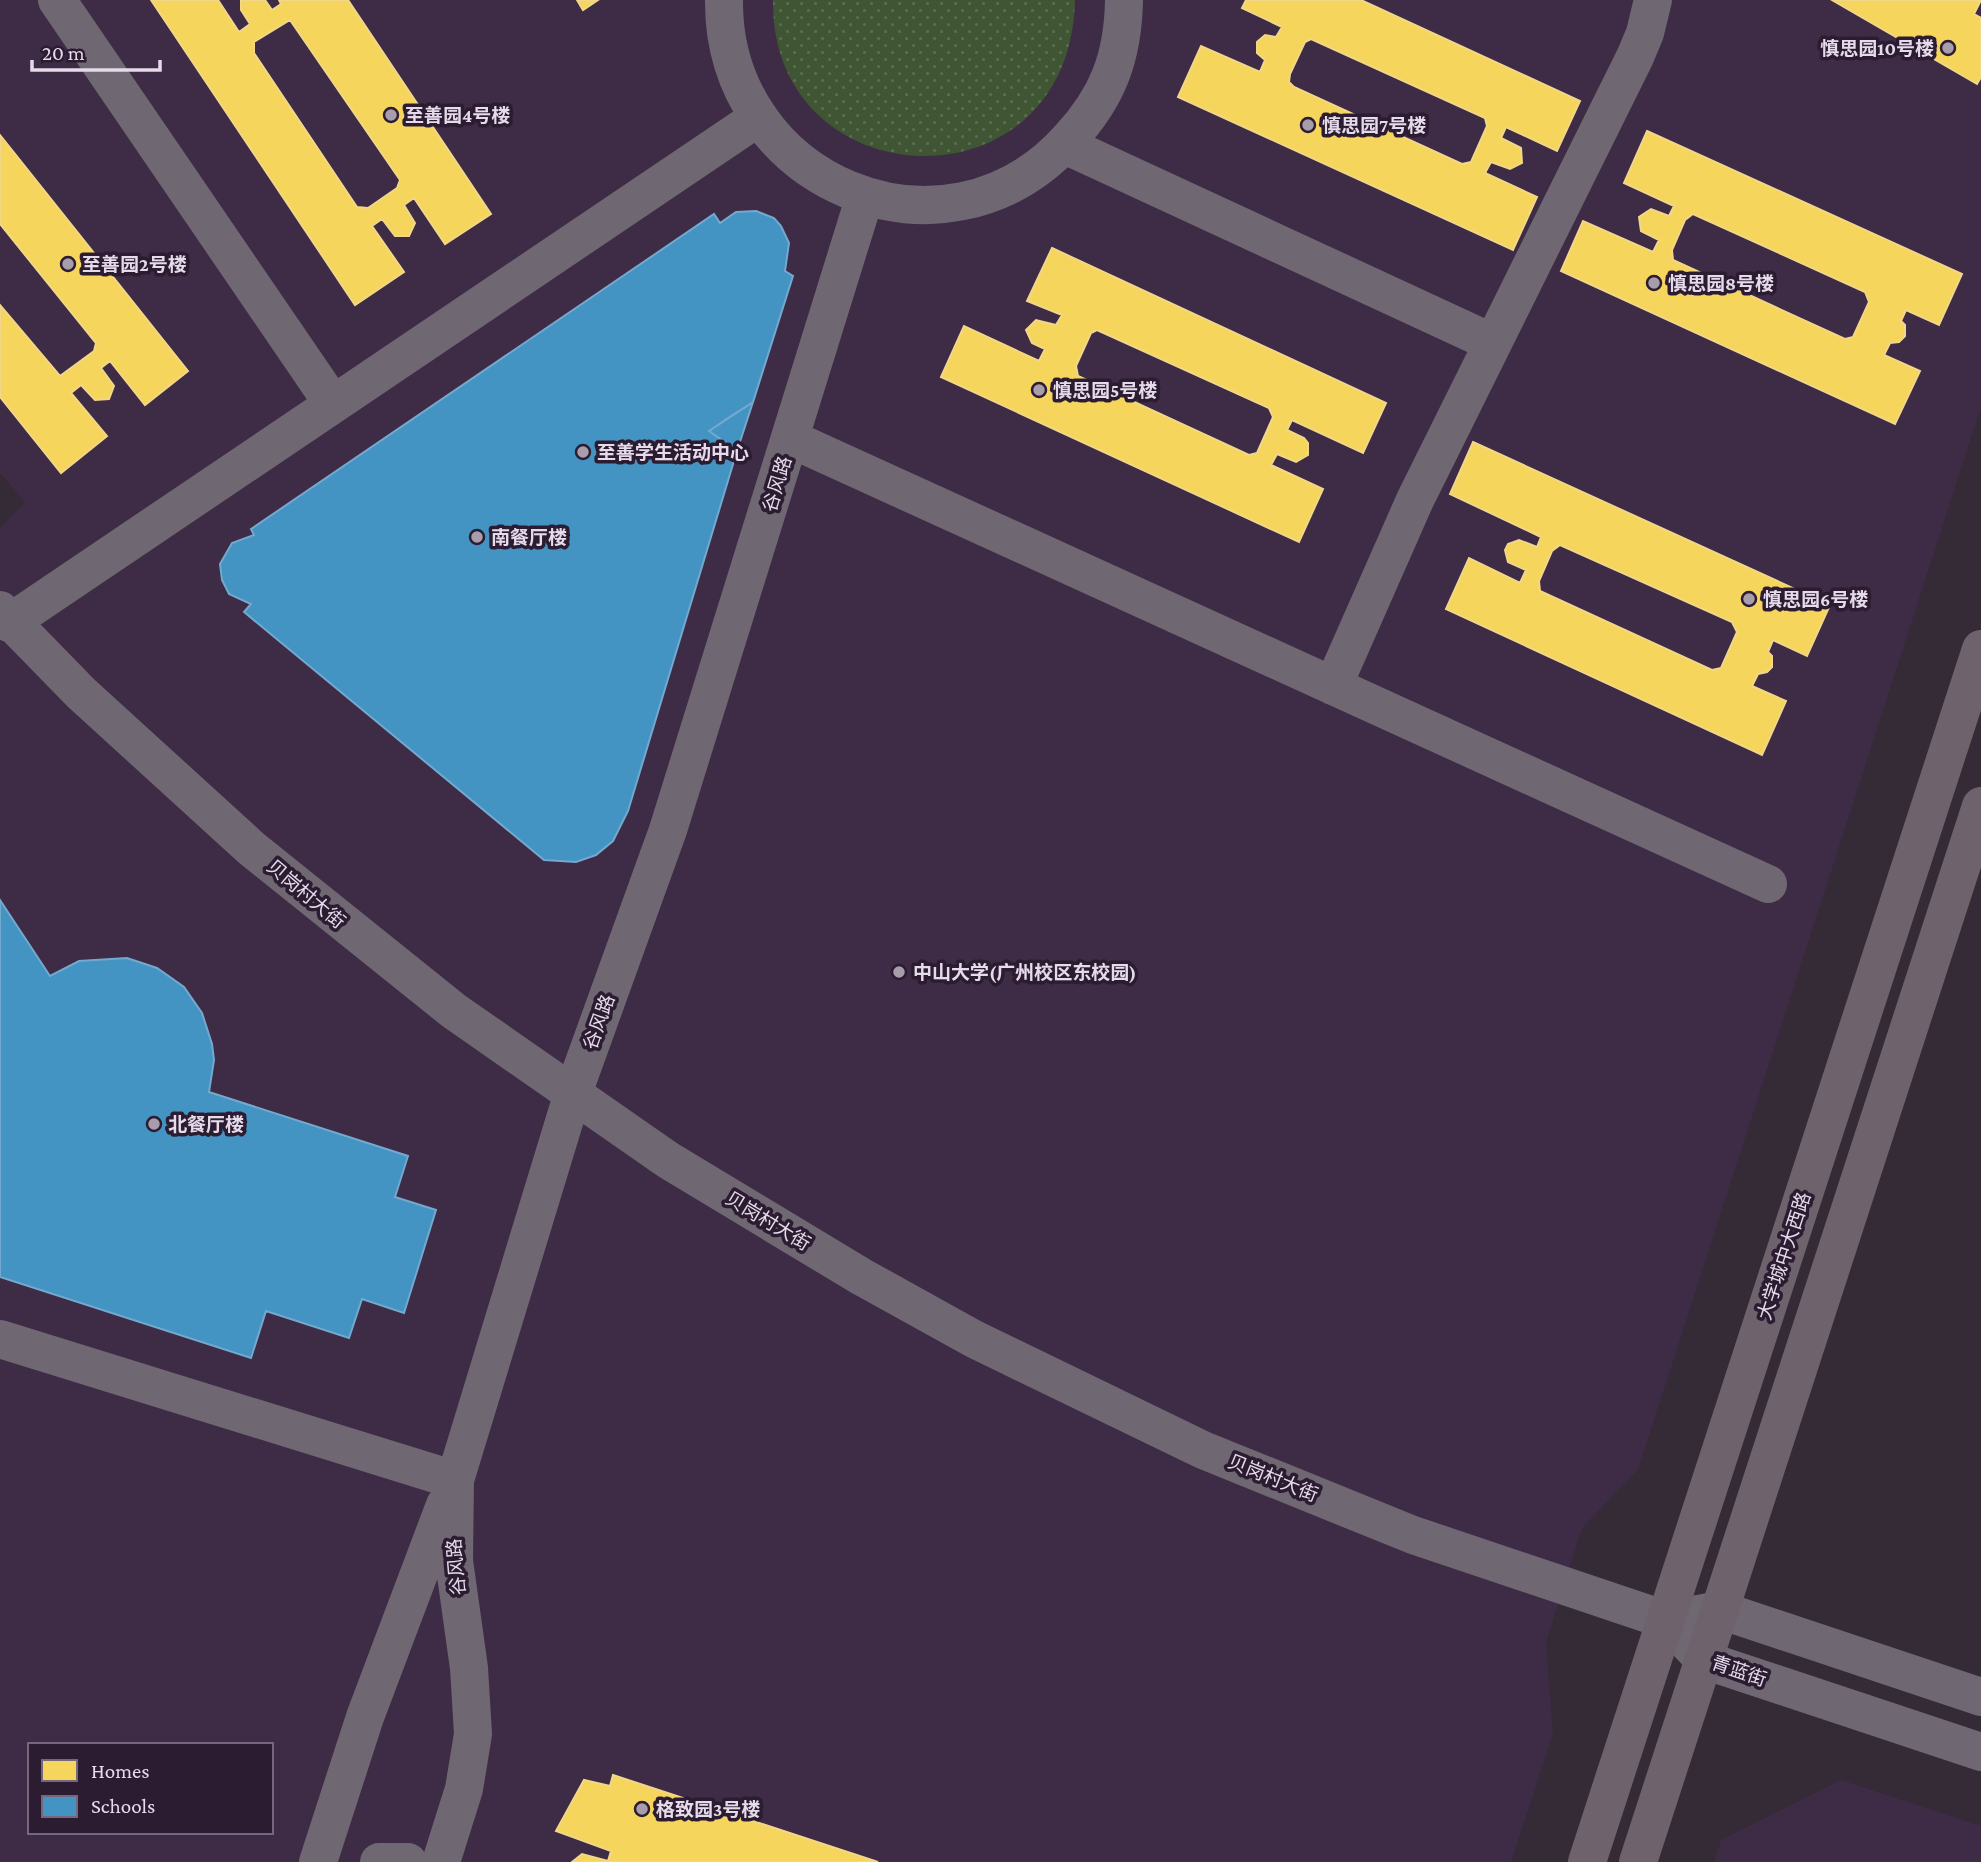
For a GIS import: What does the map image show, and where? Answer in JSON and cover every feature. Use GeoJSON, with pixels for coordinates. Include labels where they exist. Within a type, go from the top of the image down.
{"type":"FeatureCollection","features":[{"type":"Feature","properties":{"kind":"main road","name":"大学城中大西路"},"geometry":{"type":"LineString","coordinates":[[1587,1862],[1981,649]]}},
{"type":"Feature","properties":{"kind":"main road"},"geometry":{"type":"LineString","coordinates":[[1638,1862],[1981,806]]}},
{"type":"Feature","properties":{"kind":"street"},"geometry":{"type":"LineString","coordinates":[[724,0],[727,41],[734,68],[759,117],[775,138],[816,173],[865,196],[907,204],[961,202],[993,193],[1023,180],[1050,162],[1093,113],[1108,85],[1119,54],[1124,0]]}},
{"type":"Feature","properties":{"kind":"street"},"geometry":{"type":"LineString","coordinates":[[1333,686],[1415,500],[1635,57],[1645,33],[1653,0]]}},
{"type":"Feature","properties":{"kind":"street"},"geometry":{"type":"LineString","coordinates":[[66,3],[333,404]]}},
{"type":"Feature","properties":{"kind":"street"},"geometry":{"type":"LineString","coordinates":[[5,616],[333,404],[759,117]]}},
{"type":"Feature","properties":{"kind":"street"},"geometry":{"type":"LineString","coordinates":[[1065,145],[1493,343]]}},
{"type":"Feature","properties":{"kind":"street","name":"谷风路"},"geometry":{"type":"LineString","coordinates":[[441,1862],[464,1789],[473,1734],[470,1668],[454,1561],[455,1480],[572,1096],[668,830],[865,196]]}},
{"type":"Feature","properties":{"kind":"street"},"geometry":{"type":"LineString","coordinates":[[791,439],[1768,884]]}},
{"type":"Feature","properties":{"kind":"street","name":"贝岗村大街"},"geometry":{"type":"LineString","coordinates":[[5,616],[251,848],[444,1004],[572,1096],[668,1160],[862,1277],[974,1339],[1203,1450],[1413,1535],[1666,1620]]}},
{"type":"Feature","properties":{"kind":"street"},"geometry":{"type":"LineString","coordinates":[[0,1339],[455,1480],[365,1717],[318,1862]]}},
{"type":"Feature","properties":{"kind":"street"},"geometry":{"type":"LineString","coordinates":[[1666,1620],[1720,1610],[1981,1697]]}},
{"type":"Feature","properties":{"kind":"street","name":"青蓝街"},"geometry":{"type":"LineString","coordinates":[[1666,1620],[1704,1660],[1981,1752]]}},
{"type":"Feature","properties":{"kind":"street"},"geometry":{"type":"LineString","coordinates":[[379,1862],[408,1862]]}},
{"type":"Feature","properties":{"kind":"shaded area","name":"中山大学(广州校区东校园)"},"geometry":{"type":"Polygon","coordinates":[[[0,0],[1981,0],[1981,407],[1638,1470],[1582,1528],[1546,1643],[1553,1734],[1511,1862],[0,1862],[0,528],[25,502],[0,473],[0,0]]]}},
{"type":"Feature","properties":{"kind":"shaded area"},"geometry":{"type":"Polygon","coordinates":[[[1841,1780],[1981,1826],[1981,1862],[1714,1862],[1721,1840],[1841,1780]]]}},
{"type":"Feature","properties":{"kind":"green space"},"geometry":{"type":"Polygon","coordinates":[[[773,0],[1075,0],[1060,70],[1025,119],[976,147],[921,156],[866,145],[818,115],[785,67],[773,0]]]}},
{"type":"Feature","properties":{"kind":"building: Homes","name":"至善园4号楼"},"geometry":{"type":"Polygon","coordinates":[[[151,0],[218,0],[239,32],[250,24],[241,10],[241,0],[265,0],[272,10],[281,4],[279,0],[348,0],[491,214],[445,244],[414,198],[404,205],[415,223],[409,236],[395,236],[382,219],[372,226],[404,272],[355,305],[151,0]],[[290,20],[254,42],[254,53],[357,207],[368,208],[397,188],[400,180],[290,20]]]}},
{"type":"Feature","properties":{"kind":"building: Homes"},"geometry":{"type":"Polygon","coordinates":[[[577,0],[598,0],[583,10],[577,0]]]}},
{"type":"Feature","properties":{"kind":"building: Homes","name":"慎思园7号楼"},"geometry":{"type":"Polygon","coordinates":[[[1246,0],[1361,0],[1580,101],[1557,151],[1506,127],[1501,138],[1521,148],[1522,163],[1510,169],[1491,162],[1485,173],[1537,197],[1513,250],[1178,97],[1201,46],[1260,72],[1265,60],[1257,53],[1257,42],[1265,35],[1276,37],[1282,27],[1242,8],[1246,0]],[[1311,39],[1305,42],[1290,74],[1289,82],[1294,87],[1462,164],[1471,162],[1487,126],[1485,118],[1311,39]]]}},
{"type":"Feature","properties":{"kind":"building: Homes","name":"慎思园10号楼"},"geometry":{"type":"Polygon","coordinates":[[[1832,0],[1981,0],[1974,14],[1981,18],[1981,77],[1977,84],[1832,0]]]}},
{"type":"Feature","properties":{"kind":"building: Homes","name":"慎思园8号楼"},"geometry":{"type":"Polygon","coordinates":[[[1647,131],[1962,274],[1939,325],[1906,310],[1901,321],[1905,325],[1905,336],[1899,342],[1890,343],[1884,355],[1920,371],[1895,424],[1561,271],[1583,221],[1653,252],[1659,240],[1641,231],[1639,217],[1651,209],[1669,216],[1674,206],[1624,183],[1647,131]],[[1693,214],[1685,220],[1672,250],[1673,260],[1845,339],[1853,337],[1869,302],[1865,292],[1693,214]]]}},
{"type":"Feature","properties":{"kind":"building: Homes","name":"至善园2号楼"},"geometry":{"type":"Polygon","coordinates":[[[0,135],[188,371],[145,405],[110,361],[101,368],[114,386],[109,399],[95,400],[81,385],[71,393],[107,436],[61,473],[0,397],[0,305],[60,376],[94,351],[96,343],[0,224],[0,135]]]}},
{"type":"Feature","properties":{"kind":"building: Homes","name":"慎思园5号楼"},"geometry":{"type":"Polygon","coordinates":[[[1052,248],[1386,403],[1363,453],[1292,420],[1287,430],[1304,438],[1308,443],[1308,455],[1296,462],[1277,454],[1271,465],[1323,489],[1299,542],[941,377],[964,326],[1039,361],[1045,349],[1032,343],[1026,330],[1036,320],[1056,325],[1062,315],[1027,301],[1052,248]],[[1097,330],[1091,333],[1076,366],[1078,376],[1249,455],[1257,453],[1273,417],[1269,408],[1097,330]]]}},
{"type":"Feature","properties":{"kind":"building: Homes","name":"慎思园6号楼"},"geometry":{"type":"Polygon","coordinates":[[[1473,442],[1830,605],[1807,656],[1773,640],[1768,652],[1772,656],[1772,667],[1767,672],[1758,674],[1752,686],[1786,701],[1762,755],[1446,609],[1469,558],[1520,583],[1526,570],[1508,562],[1505,550],[1508,544],[1519,540],[1537,547],[1541,537],[1450,494],[1473,442]],[[1560,545],[1552,551],[1539,581],[1540,591],[1712,670],[1721,668],[1737,632],[1732,622],[1560,545]]]}},
{"type":"Feature","properties":{"kind":"building: Homes","name":"格致园3号楼"},"geometry":{"type":"Polygon","coordinates":[[[613,1775],[878,1862],[572,1862],[582,1854],[608,1861],[611,1851],[556,1831],[584,1780],[610,1786],[613,1775]]]}},
{"type":"Feature","properties":{"kind":"building: Schools","name":"南餐厅楼"},"geometry":{"type":"Polygon","coordinates":[[[756,211],[774,218],[781,226],[789,243],[785,271],[793,276],[753,402],[709,431],[737,451],[628,811],[613,841],[596,855],[576,862],[544,860],[244,612],[251,604],[229,594],[222,580],[220,564],[232,543],[254,535],[251,529],[714,214],[720,223],[736,212],[756,211]]]}},
{"type":"Feature","properties":{"kind":"building: Schools"},"geometry":{"type":"Polygon","coordinates":[[[753,402],[737,451],[709,431],[731,416],[753,402]]]}},
{"type":"Feature","properties":{"kind":"building: Schools","name":"北餐厅楼"},"geometry":{"type":"Polygon","coordinates":[[[0,900],[50,976],[79,961],[127,958],[157,968],[184,987],[202,1013],[212,1044],[214,1060],[209,1092],[408,1156],[395,1197],[436,1210],[404,1313],[362,1299],[349,1338],[266,1311],[251,1358],[0,1277],[0,900]]]}},
{"type":"Feature","properties":{"kind":"place","name":"慎思园10号楼"},"geometry":{"type":"Point","coordinates":[1948,48]}},
{"type":"Feature","properties":{"kind":"place","name":"至善园4号楼"},"geometry":{"type":"Point","coordinates":[391,115]}},
{"type":"Feature","properties":{"kind":"place","name":"慎思园7号楼"},"geometry":{"type":"Point","coordinates":[1308,125]}},
{"type":"Feature","properties":{"kind":"place","name":"至善园2号楼"},"geometry":{"type":"Point","coordinates":[68,264]}},
{"type":"Feature","properties":{"kind":"place","name":"慎思园8号楼"},"geometry":{"type":"Point","coordinates":[1654,283]}},
{"type":"Feature","properties":{"kind":"place","name":"慎思园5号楼"},"geometry":{"type":"Point","coordinates":[1039,390]}},
{"type":"Feature","properties":{"kind":"place","name":"至善学生活动中心"},"geometry":{"type":"Point","coordinates":[583,452]}},
{"type":"Feature","properties":{"kind":"place","name":"南餐厅楼"},"geometry":{"type":"Point","coordinates":[477,537]}},
{"type":"Feature","properties":{"kind":"place","name":"慎思园6号楼"},"geometry":{"type":"Point","coordinates":[1749,599]}},
{"type":"Feature","properties":{"kind":"place","name":"中山大学(广州校区东校园)"},"geometry":{"type":"Point","coordinates":[899,972]}},
{"type":"Feature","properties":{"kind":"place","name":"北餐厅楼"},"geometry":{"type":"Point","coordinates":[154,1124]}},
{"type":"Feature","properties":{"kind":"place","name":"格致园3号楼"},"geometry":{"type":"Point","coordinates":[642,1809]}}]}
